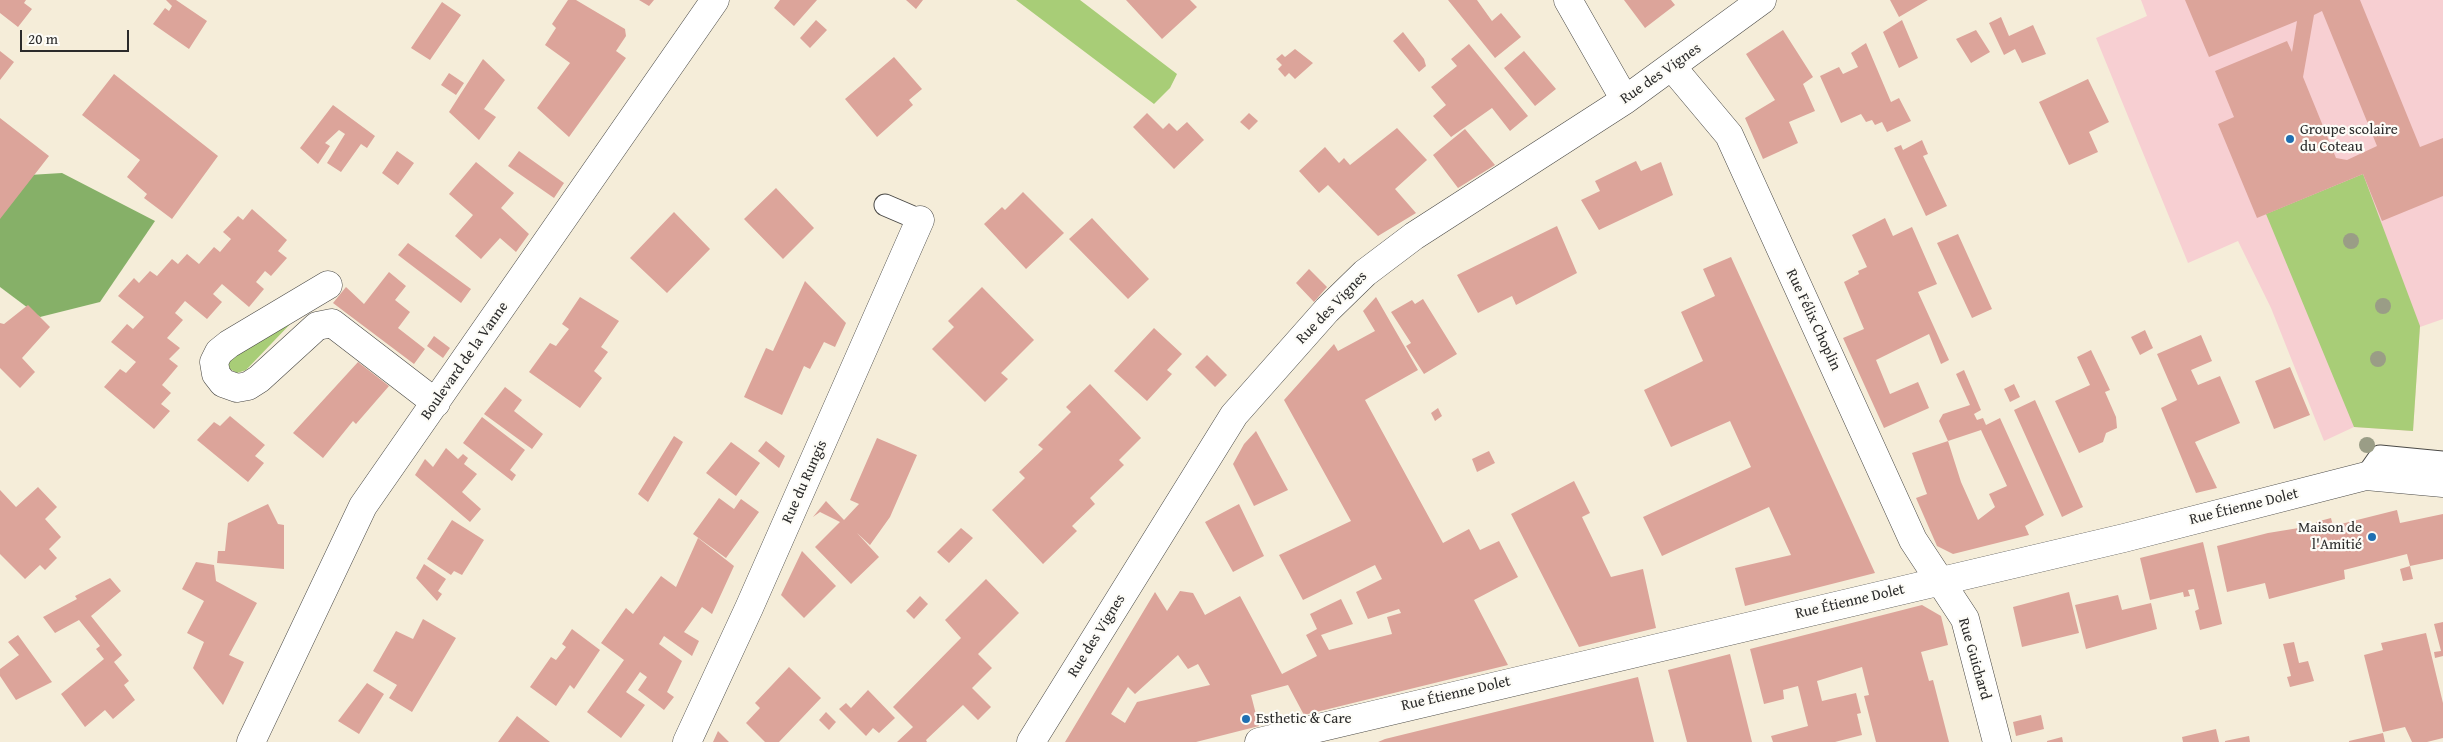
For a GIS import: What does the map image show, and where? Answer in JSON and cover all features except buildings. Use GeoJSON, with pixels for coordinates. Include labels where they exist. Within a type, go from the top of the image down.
{"type":"FeatureCollection","features":[{"type":"Feature","properties":{"kind":"street","name":"Boulevard de la Vanne"},"geometry":{"type":"LineString","coordinates":[[251,742],[363,506],[715,0]]}},
{"type":"Feature","properties":{"kind":"street"},"geometry":{"type":"LineString","coordinates":[[1568,0],[1625,100]]}},
{"type":"Feature","properties":{"kind":"street","name":"Rue des Vignes"},"geometry":{"type":"LineString","coordinates":[[1031,742],[1234,415],[1327,310],[1365,273],[1414,236],[1625,100],[1762,0]]}},
{"type":"Feature","properties":{"kind":"street","name":"Rue Félix Choplin"},"geometry":{"type":"LineString","coordinates":[[1672,67],[1729,135],[1913,540],[1941,581]]}},
{"type":"Feature","properties":{"kind":"street","name":"Rue du Rungis"},"geometry":{"type":"LineString","coordinates":[[687,742],[749,608],[920,220]]}},
{"type":"Feature","properties":{"kind":"street"},"geometry":{"type":"LineString","coordinates":[[328,285],[224,348],[219,352],[214,362],[216,374],[224,383],[237,388],[248,386],[259,379],[317,326],[332,323],[436,403]]}},
{"type":"Feature","properties":{"kind":"street","name":"Rue Étienne Dolet"},"geometry":{"type":"LineString","coordinates":[[1259,742],[2134,535],[2366,476],[2443,483]]}},
{"type":"Feature","properties":{"kind":"street","name":"Rue Guichard"},"geometry":{"type":"LineString","coordinates":[[1941,581],[1965,618],[1997,742]]}},
{"type":"Feature","properties":{"kind":"lane"},"geometry":{"type":"LineString","coordinates":[[885,205],[920,220]]}},
{"type":"Feature","properties":{"kind":"lane"},"geometry":{"type":"LineString","coordinates":[[2366,476],[2380,456],[2443,462]]}},
{"type":"Feature","properties":{"kind":"shaded area","name":"Groupe scolaire du Coteau"},"geometry":{"type":"Polygon","coordinates":[[[2141,0],[2443,0],[2443,319],[2420,327],[2413,431],[2354,427],[2324,441],[2271,308],[2238,241],[2188,263],[2096,38],[2147,16],[2141,0]]]}},
{"type":"Feature","properties":{"kind":"green space"},"geometry":{"type":"Polygon","coordinates":[[[1016,0],[1080,0],[1177,74],[1170,88],[1154,104],[1016,0]]]}},
{"type":"Feature","properties":{"kind":"green space"},"geometry":{"type":"Polygon","coordinates":[[[62,173],[155,221],[100,302],[40,317],[0,287],[0,197],[29,175],[62,173]]]}},
{"type":"Feature","properties":{"kind":"green space"},"geometry":{"type":"Polygon","coordinates":[[[2363,174],[2420,326],[2413,431],[2354,427],[2266,214],[2363,174]]]}},
{"type":"Feature","properties":{"kind":"green space"},"geometry":{"type":"Polygon","coordinates":[[[296,318],[246,370],[237,373],[230,369],[228,364],[232,355],[296,318]]]}},
{"type":"Feature","properties":{"kind":"place","name":"Groupe scolaire du Coteau"},"geometry":{"type":"Point","coordinates":[2290,139]}},
{"type":"Feature","properties":{"kind":"place","name":"Maison de l'Amitié"},"geometry":{"type":"Point","coordinates":[2372,537]}},
{"type":"Feature","properties":{"kind":"place","name":"Esthetic & Care"},"geometry":{"type":"Point","coordinates":[1246,719]}}]}
